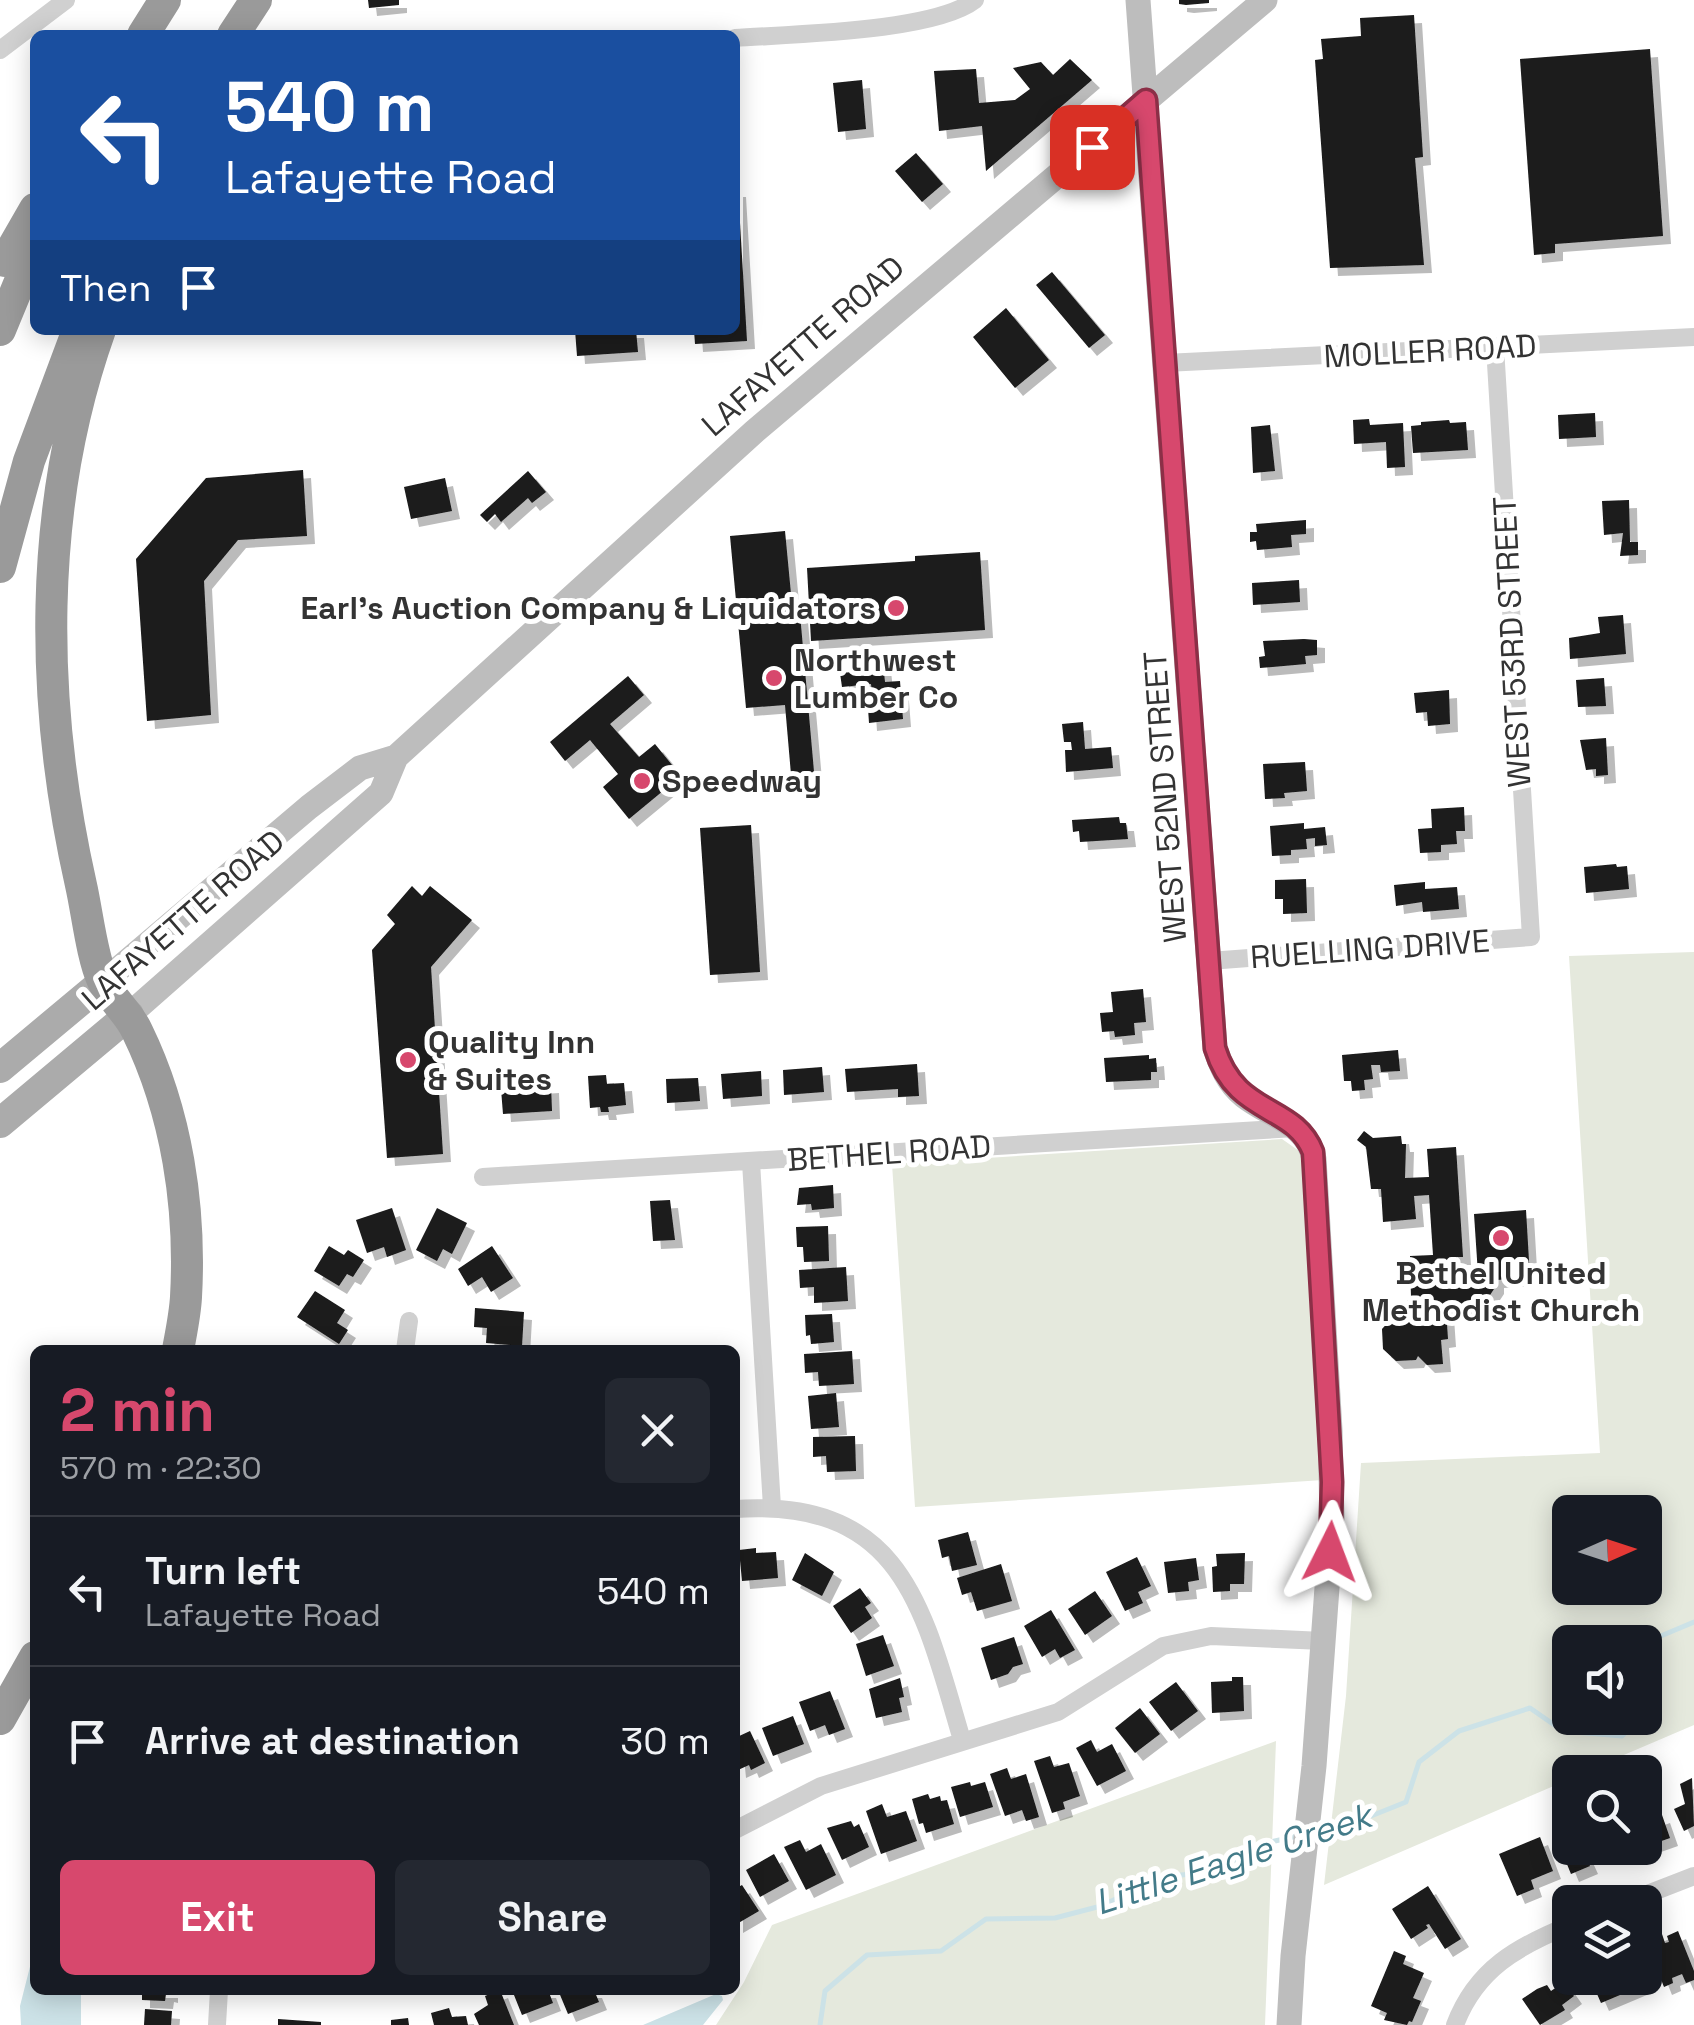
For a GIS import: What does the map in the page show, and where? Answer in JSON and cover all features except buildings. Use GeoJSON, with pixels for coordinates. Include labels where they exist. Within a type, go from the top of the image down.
{"type":"FeatureCollection","features":[{"type":"Feature","properties":{"kind":"highway"},"geometry":{"type":"LineString","coordinates":[[146,30],[165,0]]}},
{"type":"Feature","properties":{"kind":"highway"},"geometry":{"type":"LineString","coordinates":[[236,30],[256,0]]}},
{"type":"Feature","properties":{"kind":"highway"},"geometry":{"type":"LineString","coordinates":[[0,271],[30,218]]}},
{"type":"Feature","properties":{"kind":"highway"},"geometry":{"type":"LineString","coordinates":[[0,330],[30,256]]}},
{"type":"Feature","properties":{"kind":"highway"},"geometry":{"type":"LineString","coordinates":[[0,567],[29,461],[76,335]]}},
{"type":"Feature","properties":{"kind":"highway"},"geometry":{"type":"LineString","coordinates":[[98,335],[84,381],[63,481],[50,634],[52,710],[64,802],[103,982],[129,1015],[154,1072],[177,1144],[187,1260],[179,1345]]}},
{"type":"Feature","properties":{"kind":"highway"},"geometry":{"type":"LineString","coordinates":[[0,1720],[30,1665]]}},
{"type":"Feature","properties":{"kind":"main road","name":"LAFAYETTE ROAD"},"geometry":{"type":"LineString","coordinates":[[0,1068],[103,982]]}},
{"type":"Feature","properties":{"kind":"main road","name":"LAFAYETTE ROAD"},"geometry":{"type":"LineString","coordinates":[[0,1123],[129,1015]]}},
{"type":"Feature","properties":{"kind":"street"},"geometry":{"type":"LineString","coordinates":[[0,50],[66,0]]}},
{"type":"Feature","properties":{"kind":"street"},"geometry":{"type":"LineString","coordinates":[[740,38],[930,21],[975,0]]}},
{"type":"Feature","properties":{"kind":"street","name":"WEST 52ND STREET"},"geometry":{"type":"LineString","coordinates":[[1138,0],[1215,1048],[1221,1067],[1244,1096],[1295,1128]]}},
{"type":"Feature","properties":{"kind":"street","name":"LAFAYETTE ROAD"},"geometry":{"type":"LineString","coordinates":[[129,1015],[381,793],[396,757],[755,431],[1266,0]]}},
{"type":"Feature","properties":{"kind":"street","name":"MOLLER ROAD"},"geometry":{"type":"LineString","coordinates":[[1165,363],[1694,337]]}},
{"type":"Feature","properties":{"kind":"street","name":"WEST 53RD STREET"},"geometry":{"type":"LineString","coordinates":[[1495,347],[1531,937]]}},
{"type":"Feature","properties":{"kind":"street","name":"LAFAYETTE ROAD"},"geometry":{"type":"LineString","coordinates":[[103,982],[308,807],[360,768],[396,757]]}},
{"type":"Feature","properties":{"kind":"street","name":"RUELLING DRIVE"},"geometry":{"type":"LineString","coordinates":[[1209,961],[1531,937]]}},
{"type":"Feature","properties":{"kind":"street"},"geometry":{"type":"LineString","coordinates":[[1290,2025],[1292,1956],[1314,1766],[1332,1519],[1314,1159],[1308,1142],[1295,1128]]}},
{"type":"Feature","properties":{"kind":"street","name":"BETHEL ROAD"},"geometry":{"type":"LineString","coordinates":[[482,1176],[1295,1128]]}},
{"type":"Feature","properties":{"kind":"street"},"geometry":{"type":"LineString","coordinates":[[751,1162],[772,1507]]}},
{"type":"Feature","properties":{"kind":"street"},"geometry":{"type":"LineString","coordinates":[[406,1345],[409,1321]]}},
{"type":"Feature","properties":{"kind":"street"},"geometry":{"type":"LineString","coordinates":[[740,1509],[772,1507],[812,1514],[842,1525],[865,1538],[894,1566],[926,1623],[962,1740]]}},
{"type":"Feature","properties":{"kind":"street"},"geometry":{"type":"LineString","coordinates":[[740,1827],[821,1786],[1073,1706],[1150,1652],[1176,1642],[1211,1636],[1323,1641]]}},
{"type":"Feature","properties":{"kind":"street"},"geometry":{"type":"LineString","coordinates":[[1662,1889],[1694,1876]]}},
{"type":"Feature","properties":{"kind":"street"},"geometry":{"type":"LineString","coordinates":[[1455,2025],[1476,1984],[1503,1958],[1552,1932]]}},
{"type":"Feature","properties":{"kind":"street"},"geometry":{"type":"LineString","coordinates":[[217,2025],[219,1995]]}},
{"type":"Feature","properties":{"kind":"shaded area"},"geometry":{"type":"Polygon","coordinates":[[[1694,952],[1694,1725],[1624,1755],[1552,1755],[1552,1787],[1324,1885],[1346,1696],[1361,1463],[1600,1453],[1569,956],[1694,952]]]}},
{"type":"Feature","properties":{"kind":"shaded area"},"geometry":{"type":"Polygon","coordinates":[[[1282,1139],[1302,1153],[1323,1480],[915,1507],[892,1164],[1282,1139]]]}},
{"type":"Feature","properties":{"kind":"shaded area"},"geometry":{"type":"Polygon","coordinates":[[[1276,1741],[1265,2025],[716,2025],[736,1995],[740,1995],[772,1925],[1276,1741]]]}},
{"type":"Feature","properties":{"kind":"shaded area"},"geometry":{"type":"Polygon","coordinates":[[[30,1967],[30,1995],[81,1995],[81,2025],[21,2025],[20,2006],[30,1967]]]}},
{"type":"Feature","properties":{"kind":"shaded area"},"geometry":{"type":"Polygon","coordinates":[[[714,1995],[722,1996],[723,2000],[703,2025],[643,2025],[714,1995]]]}},
{"type":"Feature","properties":{"kind":"waterway","name":"Little Eagle Creek"},"geometry":{"type":"LineString","coordinates":[[1662,1635],[1694,1622]]}},
{"type":"Feature","properties":{"kind":"waterway","name":"Little Eagle Creek"},"geometry":{"type":"LineString","coordinates":[[1317,1832],[1346,1826],[1406,1802],[1419,1762],[1459,1731],[1530,1708],[1552,1723]]}},
{"type":"Feature","properties":{"kind":"waterway","name":"Little Eagle Creek"},"geometry":{"type":"LineString","coordinates":[[1610,1735],[1623,1735]]}},
{"type":"Feature","properties":{"kind":"waterway","name":"Little Eagle Creek"},"geometry":{"type":"LineString","coordinates":[[820,2025],[825,1991],[867,1955],[941,1951],[986,1919],[1055,1918],[1101,1906],[1162,1877],[1220,1871],[1253,1846],[1297,1836]]}},
{"type":"Feature","properties":{"kind":"place","name":"Earl's Auction Company & Liquidators"},"geometry":{"type":"Point","coordinates":[896,608]}},
{"type":"Feature","properties":{"kind":"place","name":"Northwest Lumber Co"},"geometry":{"type":"Point","coordinates":[774,678]}},
{"type":"Feature","properties":{"kind":"place","name":"Speedway"},"geometry":{"type":"Point","coordinates":[642,781]}},
{"type":"Feature","properties":{"kind":"place","name":"Quality Inn & Suites"},"geometry":{"type":"Point","coordinates":[408,1060]}},
{"type":"Feature","properties":{"kind":"place","name":"Bethel United Methodist Church"},"geometry":{"type":"Point","coordinates":[1501,1238]}},
{"type":"Feature","properties":{"kind":"route"},"geometry":{"type":"LineString","coordinates":[[1092,147],[1146,100],[1215,1048],[1233,1086],[1291,1124],[1313,1152],[1330,1425],[1330,1552]]}}]}
